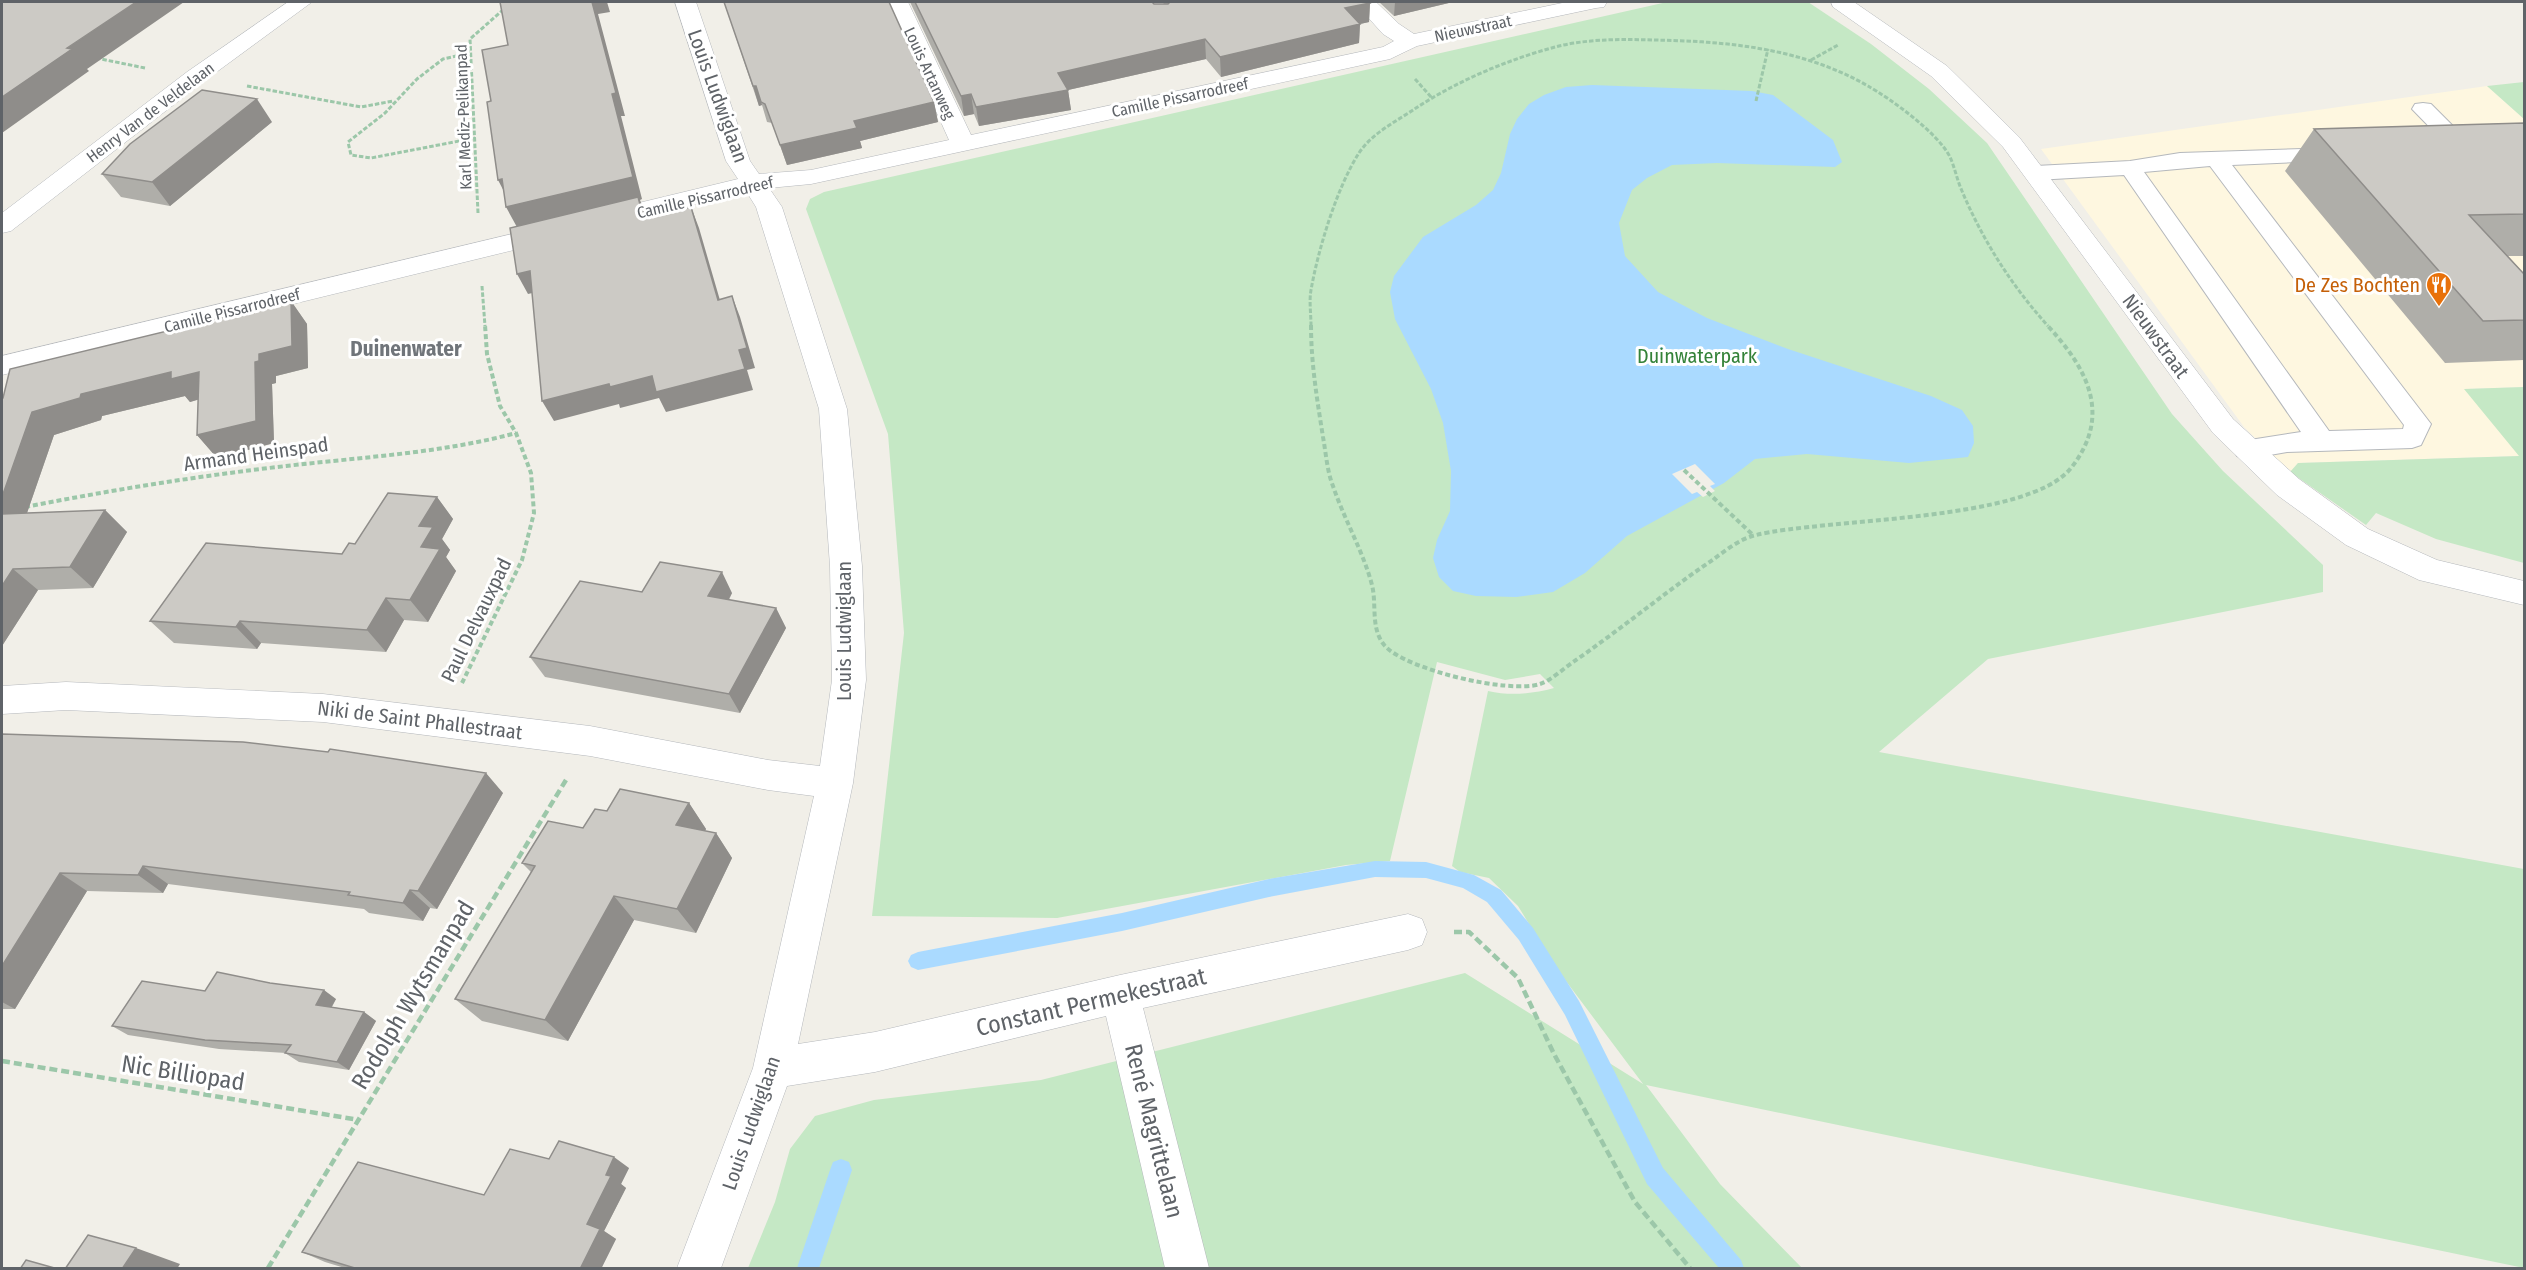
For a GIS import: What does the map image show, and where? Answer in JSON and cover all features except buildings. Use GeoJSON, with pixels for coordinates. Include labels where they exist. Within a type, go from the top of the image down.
{"type":"FeatureCollection","features":[{"type":"Feature","properties":{"kind":"street","name":"Henry Van de Veldelaan"},"geometry":{"type":"LineString","coordinates":[[2,225],[195,77],[301,2]]}},
{"type":"Feature","properties":{"kind":"street","name":"Louis Ludwiglaan"},"geometry":{"type":"LineString","coordinates":[[685,2],[738,161],[769,207],[833,409],[846,566],[849,680],[835,783],[773,1068],[699,1269]]}},
{"type":"Feature","properties":{"kind":"street","name":"Louis Artanweg"},"geometry":{"type":"LineString","coordinates":[[897,2],[963,144]]}},
{"type":"Feature","properties":{"kind":"street","name":"Nieuwstraat"},"geometry":{"type":"LineString","coordinates":[[1364,2],[1391,29],[1410,41],[1596,2]]}},
{"type":"Feature","properties":{"kind":"street","name":"Nieuwstraat"},"geometry":{"type":"LineString","coordinates":[[1841,2],[1939,71],[2011,141],[2223,426],[2288,488],[2357,537],[2430,571],[2524,593]]}},
{"type":"Feature","properties":{"kind":"street","name":"Camille Pissarrodreef"},"geometry":{"type":"LineString","coordinates":[[2,366],[754,182],[811,177],[1390,52],[1410,41]]}},
{"type":"Feature","properties":{"kind":"street","name":"Niki de Saint Phallestraat"},"geometry":{"type":"LineString","coordinates":[[2,700],[66,696],[312,707],[590,741],[768,775],[835,783]]}},
{"type":"Feature","properties":{"kind":"street","name":"Constant Permekestraat"},"geometry":{"type":"LineString","coordinates":[[773,1068],[875,1052],[1120,994],[1408,932]]}},
{"type":"Feature","properties":{"kind":"street","name":"René Magrittelaan"},"geometry":{"type":"LineString","coordinates":[[1120,994],[1187,1269]]}},
{"type":"Feature","properties":{"kind":"lane"},"geometry":{"type":"LineString","coordinates":[[2423,109],[2465,151],[2430,152]]}},
{"type":"Feature","properties":{"kind":"lane"},"geometry":{"type":"LineString","coordinates":[[2036,173],[2130,168],[2180,160],[2358,154]]}},
{"type":"Feature","properties":{"kind":"lane"},"geometry":{"type":"LineString","coordinates":[[2216,159],[2418,424],[2412,438],[2272,443],[2247,449]]}},
{"type":"Feature","properties":{"kind":"lane"},"geometry":{"type":"LineString","coordinates":[[2130,168],[2322,442]]}},
{"type":"Feature","properties":{"kind":"path","name":"Karl Mediz-Pelikanpad"},"geometry":{"type":"LineString","coordinates":[[479,251],[470,39],[512,2]]}},
{"type":"Feature","properties":{"kind":"path"},"geometry":{"type":"LineString","coordinates":[[1614,39],[1658,39],[1711,41],[1768,49],[1829,67],[1869,86],[1918,121],[1949,155],[1962,191],[1993,254],[2026,302],[2066,345],[2086,375],[2093,413],[2086,447],[2068,472],[2026,497],[1910,518],[1820,524],[1753,535],[1742,540],[1666,592],[1623,627],[1541,684],[1504,686],[1419,667],[1385,646],[1376,628],[1371,586],[1331,482],[1311,366],[1311,291],[1337,197],[1352,164],[1360,151],[1383,130],[1432,98],[1485,70],[1560,46],[1614,39]]}},
{"type":"Feature","properties":{"kind":"path"},"geometry":{"type":"LineString","coordinates":[[1756,102],[1768,49]]}},
{"type":"Feature","properties":{"kind":"path"},"geometry":{"type":"LineString","coordinates":[[470,53],[443,59],[393,101],[385,113],[348,142],[351,155],[370,158],[475,138]]}},
{"type":"Feature","properties":{"kind":"path"},"geometry":{"type":"LineString","coordinates":[[92,58],[361,107],[393,101]]}},
{"type":"Feature","properties":{"kind":"path","name":"Paul Delvauxpad"},"geometry":{"type":"LineString","coordinates":[[443,722],[506,597],[522,560],[534,513],[531,473],[516,433],[500,406],[487,354],[479,251]]}},
{"type":"Feature","properties":{"kind":"path","name":"Armand Heinspad"},"geometry":{"type":"LineString","coordinates":[[23,507],[121,488],[238,471],[385,452],[476,444],[516,433]]}},
{"type":"Feature","properties":{"kind":"path"},"geometry":{"type":"LineString","coordinates":[[1684,470],[1753,535]]}},
{"type":"Feature","properties":{"kind":"path","name":"Rodolph Wytsmanpad"},"geometry":{"type":"LineString","coordinates":[[268,1269],[590,741]]}},
{"type":"Feature","properties":{"kind":"path"},"geometry":{"type":"LineString","coordinates":[[1408,932],[1468,932],[1518,978],[1554,1054],[1635,1202],[1690,1269]]}},
{"type":"Feature","properties":{"kind":"path","name":"Nic Billiopad"},"geometry":{"type":"LineString","coordinates":[[2,1061],[359,1120]]}},
{"type":"Feature","properties":{"kind":"shaded area"},"geometry":{"type":"Polygon","coordinates":[[[2487,86],[2524,119],[2524,387],[2465,389],[2520,456],[2298,463],[2290,472],[2244,427],[2041,149],[2487,86]]]}},
{"type":"Feature","properties":{"kind":"green space","name":"Duinwaterpark"},"geometry":{"type":"Polygon","coordinates":[[[1667,2],[1808,2],[1871,44],[1929,89],[1987,143],[2172,414],[2223,471],[2323,565],[2323,592],[1988,659],[1879,752],[2524,869],[2524,1268],[1646,1085],[1720,1184],[1802,1268],[748,1268],[775,1202],[790,1149],[815,1116],[874,1100],[1041,1080],[1465,973],[1643,1084],[1554,965],[1518,906],[1489,878],[1460,872],[1452,866],[1488,691],[1521,694],[1554,688],[1540,674],[1505,680],[1437,662],[1390,861],[1346,865],[1057,918],[872,916],[904,633],[888,434],[806,209],[810,199],[824,192],[1667,2]]]}},
{"type":"Feature","properties":{"kind":"green space"},"geometry":{"type":"Polygon","coordinates":[[[2524,82],[2524,119],[2487,86],[2524,82]]]}},
{"type":"Feature","properties":{"kind":"green space"},"geometry":{"type":"Polygon","coordinates":[[[2524,387],[2524,563],[2436,539],[2376,513],[2366,525],[2290,472],[2298,463],[2519,456],[2464,389],[2524,387]]]}},
{"type":"Feature","properties":{"kind":"water"},"geometry":{"type":"Polygon","coordinates":[[[1592,85],[1752,91],[1773,95],[1833,140],[1842,162],[1835,167],[1717,163],[1672,165],[1647,178],[1632,190],[1619,223],[1625,256],[1658,292],[1707,318],[1788,349],[1931,396],[1962,410],[1973,426],[1974,443],[1968,457],[1909,463],[1807,454],[1755,459],[1724,483],[1627,536],[1585,573],[1553,592],[1516,597],[1476,596],[1453,591],[1439,577],[1433,558],[1437,540],[1450,511],[1451,471],[1443,423],[1431,389],[1395,319],[1390,292],[1394,276],[1423,237],[1476,205],[1493,190],[1501,173],[1510,134],[1517,119],[1529,104],[1544,95],[1566,87],[1592,85]]]}},
{"type":"Feature","properties":{"kind":"pier"},"geometry":{"type":"Polygon","coordinates":[[[1695,464],[1715,484],[1710,486],[1715,491],[1703,497],[1697,492],[1692,494],[1672,474],[1695,464]]]}},
{"type":"Feature","properties":{"kind":"waterway"},"geometry":{"type":"LineString","coordinates":[[918,961],[1122,922],[1269,888],[1375,869],[1426,870],[1467,881],[1494,896],[1526,934],[1572,1008],[1655,1176],[1733,1268]]}},
{"type":"Feature","properties":{"kind":"waterway"},"geometry":{"type":"LineString","coordinates":[[808,1268],[841,1170]]}},
{"type":"Feature","properties":{"kind":"place","name":"De Zes Bochten"},"geometry":{"type":"Point","coordinates":[2439,308]}},
{"type":"Feature","properties":{"kind":"district","name":"Duinenwater"},"geometry":{"type":"Point","coordinates":[406,349]}}]}
